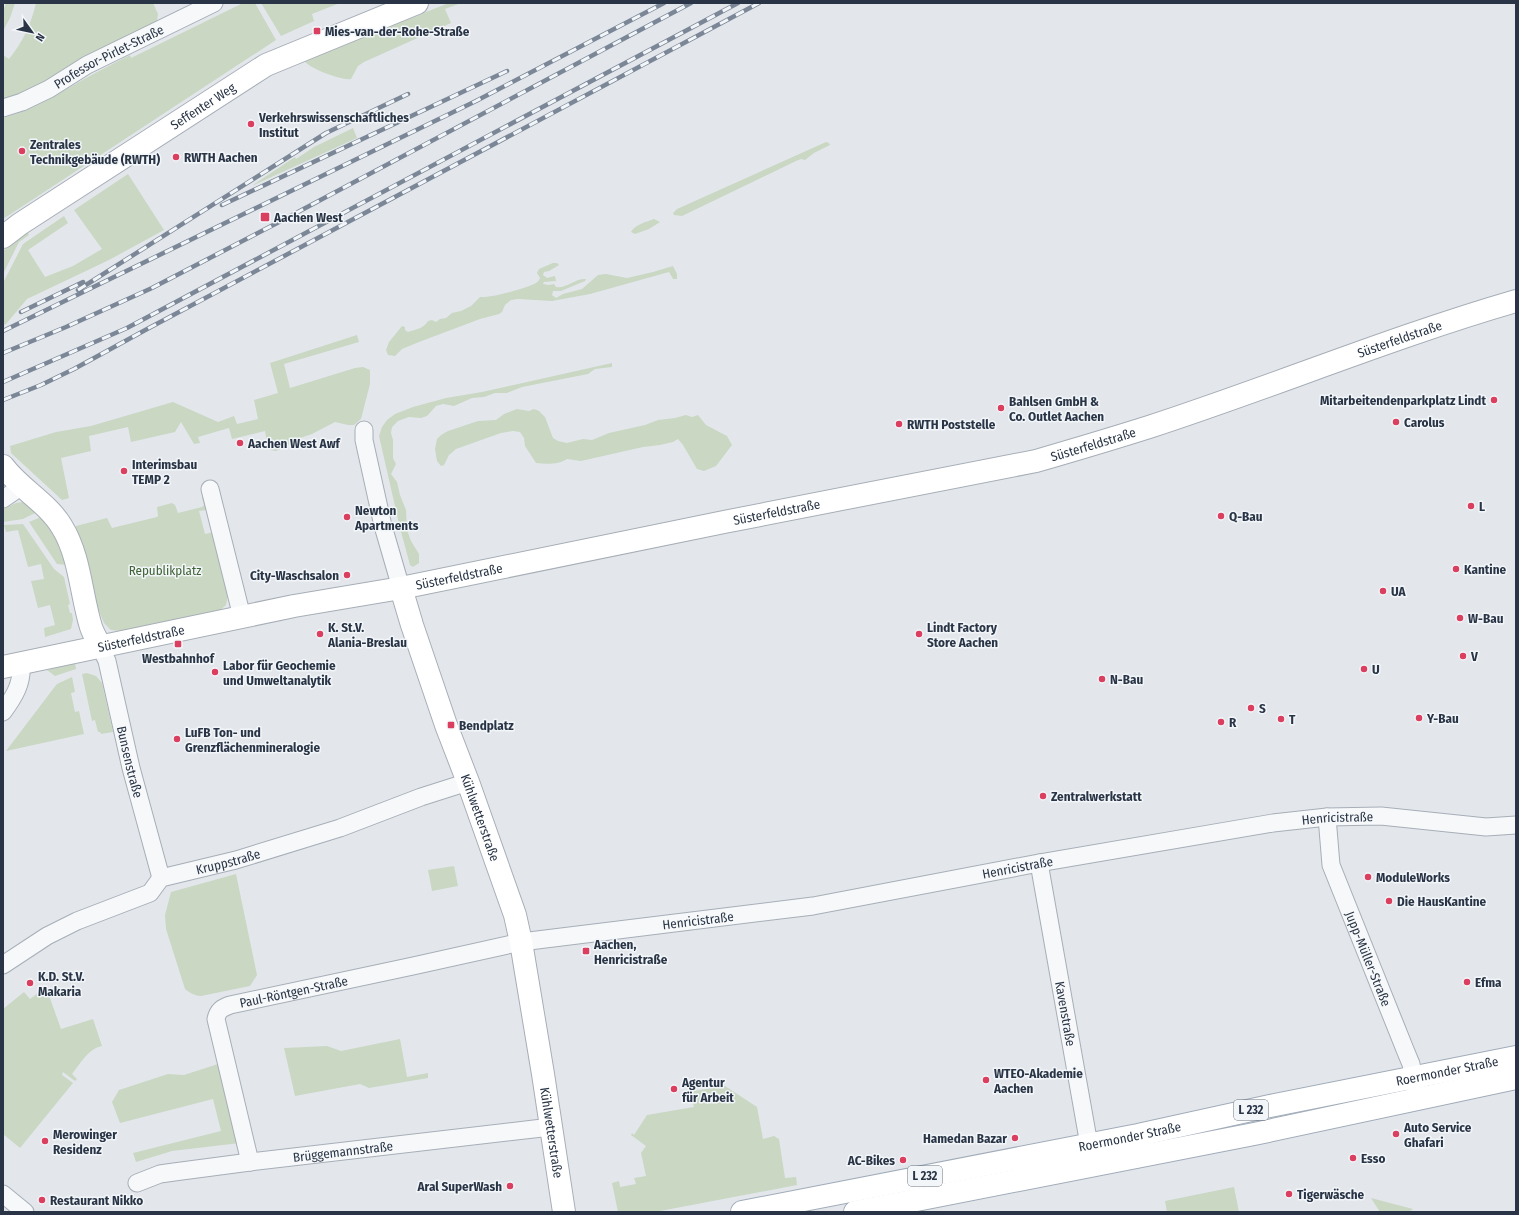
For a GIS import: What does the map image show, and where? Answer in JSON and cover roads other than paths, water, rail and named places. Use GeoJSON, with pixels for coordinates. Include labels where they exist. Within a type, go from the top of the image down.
{"type":"FeatureCollection","features":[{"type":"Feature","properties":{"kind":"street","name":"Professor-Pirlet-Straße"},"geometry":{"type":"LineString","coordinates":[[3,108],[22,102],[43,92],[87,65],[214,3]]}},
{"type":"Feature","properties":{"kind":"street","name":"Seffenter Weg"},"geometry":{"type":"LineString","coordinates":[[3,237],[20,224],[266,65],[372,12],[417,3]]}},
{"type":"Feature","properties":{"kind":"street","name":"Süsterfeldstraße"},"geometry":{"type":"LineString","coordinates":[[12,665],[294,606],[401,588],[724,522],[1036,461],[1150,427],[1383,344],[1516,301]]}},
{"type":"Feature","properties":{"kind":"street","name":"Kühlwetterstraße"},"geometry":{"type":"LineString","coordinates":[[364,430],[364,440],[383,526],[412,625],[446,725],[515,914],[552,1128],[564,1212]]}},
{"type":"Feature","properties":{"kind":"street"},"geometry":{"type":"LineString","coordinates":[[3,466],[48,510],[62,526],[79,573],[91,628],[100,646]]}},
{"type":"Feature","properties":{"kind":"street"},"geometry":{"type":"LineString","coordinates":[[3,499],[22,486]]}},
{"type":"Feature","properties":{"kind":"street"},"geometry":{"type":"LineString","coordinates":[[210,489],[242,617]]}},
{"type":"Feature","properties":{"kind":"street","name":"Bunsenstraße"},"geometry":{"type":"LineString","coordinates":[[100,646],[109,666],[131,768],[161,878]]}},
{"type":"Feature","properties":{"kind":"street"},"geometry":{"type":"LineString","coordinates":[[3,712],[15,696],[22,674],[12,665]]}},
{"type":"Feature","properties":{"kind":"street","name":"Kruppstraße"},"geometry":{"type":"LineString","coordinates":[[161,878],[236,860],[340,828],[421,797],[468,782]]}},
{"type":"Feature","properties":{"kind":"street","name":"Henricistraße"},"geometry":{"type":"LineString","coordinates":[[521,942],[813,906],[1039,863],[1273,823],[1327,817],[1380,816],[1486,827],[1516,825]]}},
{"type":"Feature","properties":{"kind":"street","name":"Jupp-Müller-Straße"},"geometry":{"type":"LineString","coordinates":[[1327,817],[1332,865],[1406,1052],[1414,1077],[1418,1099]]}},
{"type":"Feature","properties":{"kind":"street","name":"Kavenstraße"},"geometry":{"type":"LineString","coordinates":[[1039,863],[1091,1155]]}},
{"type":"Feature","properties":{"kind":"street"},"geometry":{"type":"LineString","coordinates":[[3,965],[47,936],[77,921],[150,893],[161,878]]}},
{"type":"Feature","properties":{"kind":"street","name":"Paul-Röntgen-Straße"},"geometry":{"type":"LineString","coordinates":[[250,1162],[216,1019],[222,1008],[230,1005],[521,942]]}},
{"type":"Feature","properties":{"kind":"street","name":"Roermonder Straße"},"geometry":{"type":"LineString","coordinates":[[855,1212],[1414,1077],[1516,1057]]}},
{"type":"Feature","properties":{"kind":"street","name":"Roermonder Straße"},"geometry":{"type":"LineString","coordinates":[[742,1212],[1091,1155],[1268,1131],[1516,1078]]}},
{"type":"Feature","properties":{"kind":"street","name":"Brüggemannstraße"},"geometry":{"type":"LineString","coordinates":[[137,1183],[160,1174],[250,1162],[552,1128]]}},
{"type":"Feature","properties":{"kind":"street"},"geometry":{"type":"LineString","coordinates":[[3,1194],[25,1212]]}},
{"type":"Feature","properties":{"kind":"railway"},"geometry":{"type":"LineString","coordinates":[[3,331],[476,101],[664,3]]}},
{"type":"Feature","properties":{"kind":"railway"},"geometry":{"type":"LineString","coordinates":[[3,353],[66,327],[152,288],[691,3]]}},
{"type":"Feature","properties":{"kind":"railway"},"geometry":{"type":"LineString","coordinates":[[3,382],[127,328],[738,3]]}},
{"type":"Feature","properties":{"kind":"railway"},"geometry":{"type":"LineString","coordinates":[[3,400],[41,385],[74,369],[759,3]]}},
{"type":"Feature","properties":{"kind":"railway"},"geometry":{"type":"LineString","coordinates":[[222,205],[507,71]]}},
{"type":"Feature","properties":{"kind":"railway"},"geometry":{"type":"LineString","coordinates":[[78,290],[326,133],[408,94]]}},
{"type":"Feature","properties":{"kind":"railway"},"geometry":{"type":"LineString","coordinates":[[21,312],[83,282]]}},
{"type":"Feature","properties":{"kind":"place","name":"Mies-van-der-Rohe-Straße"},"geometry":{"type":"Point","coordinates":[317,31]}},
{"type":"Feature","properties":{"kind":"place","name":"Verkehrswissenschaftliches Institut"},"geometry":{"type":"Point","coordinates":[251,124]}},
{"type":"Feature","properties":{"kind":"place","name":"Zentrales Technikgebäude (RWTH)"},"geometry":{"type":"Point","coordinates":[22,151]}},
{"type":"Feature","properties":{"kind":"place","name":"RWTH Aachen"},"geometry":{"type":"Point","coordinates":[176,157]}},
{"type":"Feature","properties":{"kind":"place","name":"Aachen West"},"geometry":{"type":"Point","coordinates":[265,217]}},
{"type":"Feature","properties":{"kind":"place","name":"Mitarbeitendenparkplatz Lindt"},"geometry":{"type":"Point","coordinates":[1494,400]}},
{"type":"Feature","properties":{"kind":"place","name":"Bahlsen GmbH & Co. Outlet Aachen"},"geometry":{"type":"Point","coordinates":[1001,408]}},
{"type":"Feature","properties":{"kind":"place","name":"Carolus"},"geometry":{"type":"Point","coordinates":[1396,422]}},
{"type":"Feature","properties":{"kind":"place","name":"RWTH Poststelle"},"geometry":{"type":"Point","coordinates":[899,424]}},
{"type":"Feature","properties":{"kind":"place","name":"Aachen West Awf"},"geometry":{"type":"Point","coordinates":[240,443]}},
{"type":"Feature","properties":{"kind":"place","name":"Interimsbau TEMP 2"},"geometry":{"type":"Point","coordinates":[124,471]}},
{"type":"Feature","properties":{"kind":"place","name":"L"},"geometry":{"type":"Point","coordinates":[1471,506]}},
{"type":"Feature","properties":{"kind":"place","name":"Q-Bau"},"geometry":{"type":"Point","coordinates":[1221,516]}},
{"type":"Feature","properties":{"kind":"place","name":"Newton Apartments"},"geometry":{"type":"Point","coordinates":[347,517]}},
{"type":"Feature","properties":{"kind":"place","name":"Kantine"},"geometry":{"type":"Point","coordinates":[1456,569]}},
{"type":"Feature","properties":{"kind":"place","name":"City-Waschsalon"},"geometry":{"type":"Point","coordinates":[347,575]}},
{"type":"Feature","properties":{"kind":"place","name":"UA"},"geometry":{"type":"Point","coordinates":[1383,591]}},
{"type":"Feature","properties":{"kind":"place","name":"W-Bau"},"geometry":{"type":"Point","coordinates":[1460,618]}},
{"type":"Feature","properties":{"kind":"place","name":"K. St.V. Alania-Breslau"},"geometry":{"type":"Point","coordinates":[320,634]}},
{"type":"Feature","properties":{"kind":"place","name":"Lindt Factory Store Aachen"},"geometry":{"type":"Point","coordinates":[919,634]}},
{"type":"Feature","properties":{"kind":"place","name":"Westbahnhof"},"geometry":{"type":"Point","coordinates":[178,644]}},
{"type":"Feature","properties":{"kind":"place","name":"V"},"geometry":{"type":"Point","coordinates":[1463,656]}},
{"type":"Feature","properties":{"kind":"place","name":"U"},"geometry":{"type":"Point","coordinates":[1364,669]}},
{"type":"Feature","properties":{"kind":"place","name":"Labor für Geochemie und Umweltanalytik"},"geometry":{"type":"Point","coordinates":[215,672]}},
{"type":"Feature","properties":{"kind":"place","name":"N-Bau"},"geometry":{"type":"Point","coordinates":[1102,679]}},
{"type":"Feature","properties":{"kind":"place","name":"S"},"geometry":{"type":"Point","coordinates":[1251,708]}},
{"type":"Feature","properties":{"kind":"place","name":"Y-Bau"},"geometry":{"type":"Point","coordinates":[1419,718]}},
{"type":"Feature","properties":{"kind":"place","name":"T"},"geometry":{"type":"Point","coordinates":[1281,719]}},
{"type":"Feature","properties":{"kind":"place","name":"R"},"geometry":{"type":"Point","coordinates":[1221,722]}},
{"type":"Feature","properties":{"kind":"place","name":"Bendplatz"},"geometry":{"type":"Point","coordinates":[451,725]}},
{"type":"Feature","properties":{"kind":"place","name":"LuFB Ton- und Grenzflächenmineralogie"},"geometry":{"type":"Point","coordinates":[177,739]}},
{"type":"Feature","properties":{"kind":"place","name":"Zentralwerkstatt"},"geometry":{"type":"Point","coordinates":[1043,796]}},
{"type":"Feature","properties":{"kind":"place","name":"ModuleWorks"},"geometry":{"type":"Point","coordinates":[1368,877]}},
{"type":"Feature","properties":{"kind":"place","name":"Die HausKantine"},"geometry":{"type":"Point","coordinates":[1389,901]}},
{"type":"Feature","properties":{"kind":"place","name":"Aachen, Henricistraße"},"geometry":{"type":"Point","coordinates":[586,951]}},
{"type":"Feature","properties":{"kind":"place","name":"Efma"},"geometry":{"type":"Point","coordinates":[1467,982]}},
{"type":"Feature","properties":{"kind":"place","name":"K.D. St.V. Makaria"},"geometry":{"type":"Point","coordinates":[30,983]}},
{"type":"Feature","properties":{"kind":"place","name":"WTEO-Akademie Aachen"},"geometry":{"type":"Point","coordinates":[986,1080]}},
{"type":"Feature","properties":{"kind":"place","name":"Agentur für Arbeit"},"geometry":{"type":"Point","coordinates":[674,1089]}},
{"type":"Feature","properties":{"kind":"place","name":"Auto Service Ghafari"},"geometry":{"type":"Point","coordinates":[1396,1134]}},
{"type":"Feature","properties":{"kind":"place","name":"Hamedan Bazar"},"geometry":{"type":"Point","coordinates":[1015,1138]}},
{"type":"Feature","properties":{"kind":"place","name":"Merowinger Residenz"},"geometry":{"type":"Point","coordinates":[45,1141]}},
{"type":"Feature","properties":{"kind":"place","name":"Esso"},"geometry":{"type":"Point","coordinates":[1353,1158]}},
{"type":"Feature","properties":{"kind":"place","name":"AC-Bikes"},"geometry":{"type":"Point","coordinates":[903,1160]}},
{"type":"Feature","properties":{"kind":"place","name":"Aral SuperWash"},"geometry":{"type":"Point","coordinates":[510,1186]}},
{"type":"Feature","properties":{"kind":"place","name":"Tigerwäsche"},"geometry":{"type":"Point","coordinates":[1289,1194]}},
{"type":"Feature","properties":{"kind":"place","name":"Restaurant Nikko"},"geometry":{"type":"Point","coordinates":[42,1200]}},
{"type":"Feature","properties":{"kind":"park label","name":"Republikplatz"},"geometry":{"type":"Point","coordinates":[165,570]}}]}
